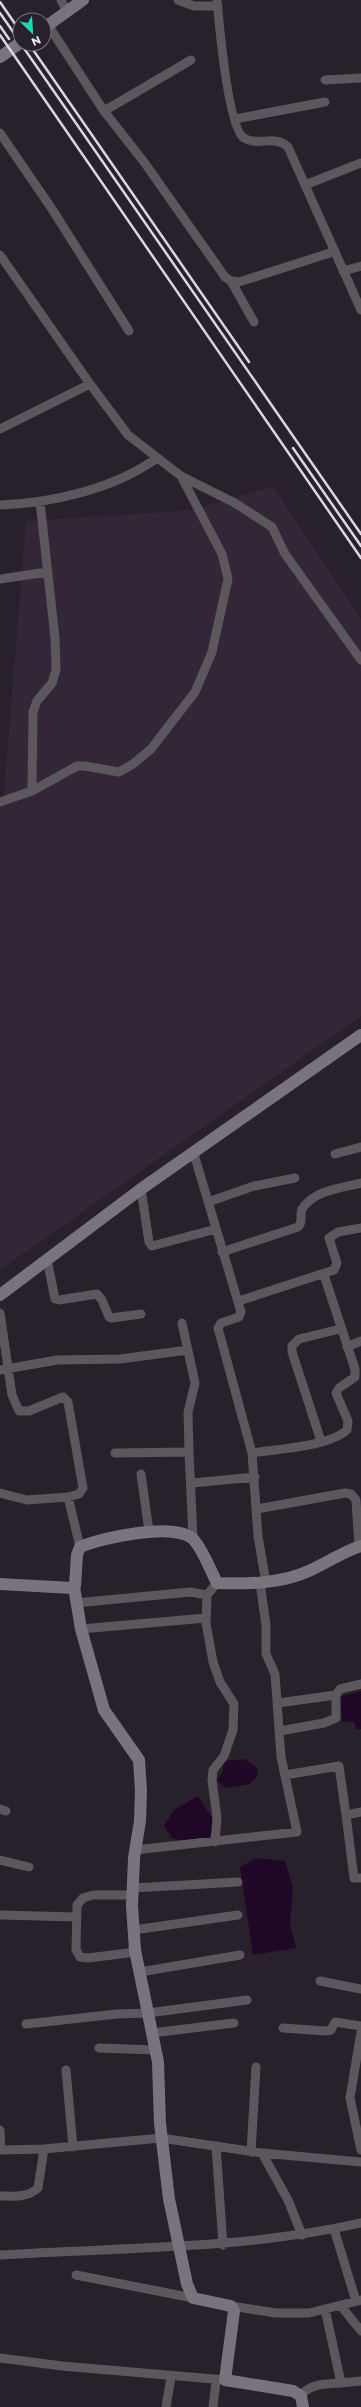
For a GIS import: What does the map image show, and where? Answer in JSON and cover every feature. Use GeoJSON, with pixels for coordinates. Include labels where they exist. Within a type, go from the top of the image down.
{"type":"FeatureCollection","features":[{"type":"Feature","properties":{"kind":"street"},"geometry":{"type":"LineString","coordinates":[[61,0],[67,12]]}},
{"type":"Feature","properties":{"kind":"street"},"geometry":{"type":"LineString","coordinates":[[52,22],[83,0]]}},
{"type":"Feature","properties":{"kind":"street"},"geometry":{"type":"LineString","coordinates":[[178,0],[194,6],[217,3],[227,79],[235,119],[240,134],[244,138],[255,141],[278,140],[284,142],[293,157],[333,252],[361,310]]}},
{"type":"Feature","properties":{"kind":"street"},"geometry":{"type":"LineString","coordinates":[[52,35],[104,111],[144,162],[225,276],[231,281],[254,322]]}},
{"type":"Feature","properties":{"kind":"street"},"geometry":{"type":"LineString","coordinates":[[0,57],[12,49]]}},
{"type":"Feature","properties":{"kind":"street"},"geometry":{"type":"LineString","coordinates":[[104,111],[191,60]]}},
{"type":"Feature","properties":{"kind":"street"},"geometry":{"type":"LineString","coordinates":[[325,80],[361,78]]}},
{"type":"Feature","properties":{"kind":"street"},"geometry":{"type":"LineString","coordinates":[[235,119],[325,102]]}},
{"type":"Feature","properties":{"kind":"street"},"geometry":{"type":"LineString","coordinates":[[0,133],[52,209],[129,331]]}},
{"type":"Feature","properties":{"kind":"street"},"geometry":{"type":"LineString","coordinates":[[305,185],[361,163]]}},
{"type":"Feature","properties":{"kind":"street"},"geometry":{"type":"LineString","coordinates":[[231,281],[239,282],[333,252]]}},
{"type":"Feature","properties":{"kind":"street"},"geometry":{"type":"LineString","coordinates":[[0,255],[90,384],[128,435],[181,476],[235,503],[272,527],[285,554],[361,660]]}},
{"type":"Feature","properties":{"kind":"street"},"geometry":{"type":"LineString","coordinates":[[343,271],[361,266]]}},
{"type":"Feature","properties":{"kind":"street"},"geometry":{"type":"LineString","coordinates":[[0,429],[90,384]]}},
{"type":"Feature","properties":{"kind":"street"},"geometry":{"type":"LineString","coordinates":[[0,505],[40,502],[111,483],[142,468],[157,458]]}},
{"type":"Feature","properties":{"kind":"street"},"geometry":{"type":"LineString","coordinates":[[0,802],[32,791],[77,766],[119,772],[127,768],[151,749],[196,692],[212,652],[228,579],[222,554],[181,476]]}},
{"type":"Feature","properties":{"kind":"street"},"geometry":{"type":"LineString","coordinates":[[32,791],[33,712],[37,701],[50,687],[56,670],[55,638],[40,502]]}},
{"type":"Feature","properties":{"kind":"street"},"geometry":{"type":"LineString","coordinates":[[0,579],[48,572]]}},
{"type":"Feature","properties":{"kind":"street"},"geometry":{"type":"LineString","coordinates":[[0,1295],[141,1188],[361,1035]]}},
{"type":"Feature","properties":{"kind":"street"},"geometry":{"type":"LineString","coordinates":[[336,1154],[361,1147]]}},
{"type":"Feature","properties":{"kind":"street"},"geometry":{"type":"LineString","coordinates":[[135,1850],[297,1832],[285,1775],[275,1674],[266,1654],[266,1625],[252,1453],[218,1328],[221,1322],[235,1319],[240,1315],[239,1301],[222,1252],[194,1151]]}},
{"type":"Feature","properties":{"kind":"street"},"geometry":{"type":"LineString","coordinates":[[208,1202],[254,1186],[295,1178]]}},
{"type":"Feature","properties":{"kind":"street"},"geometry":{"type":"LineString","coordinates":[[222,1252],[298,1227],[301,1222],[303,1209],[315,1197],[324,1192],[361,1183]]}},
{"type":"Feature","properties":{"kind":"street"},"geometry":{"type":"LineString","coordinates":[[141,1188],[149,1242],[152,1246],[216,1229]]}},
{"type":"Feature","properties":{"kind":"street"},"geometry":{"type":"LineString","coordinates":[[239,1301],[324,1275],[337,1267],[329,1238],[338,1232],[361,1228]]}},
{"type":"Feature","properties":{"kind":"street"},"geometry":{"type":"LineString","coordinates":[[47,1259],[55,1299],[59,1300],[97,1294],[102,1300],[108,1317],[111,1318],[141,1314]]}},
{"type":"Feature","properties":{"kind":"street"},"geometry":{"type":"LineString","coordinates":[[252,1453],[321,1441],[343,1434],[348,1426],[336,1393],[339,1388],[355,1377],[355,1369],[340,1329],[324,1275]]}},
{"type":"Feature","properties":{"kind":"street"},"geometry":{"type":"LineString","coordinates":[[0,1313],[4,1369],[19,1411],[30,1411],[63,1397],[68,1402],[83,1488],[79,1494],[68,1497],[27,1500],[0,1494]]}},
{"type":"Feature","properties":{"kind":"street"},"geometry":{"type":"LineString","coordinates":[[182,1323],[196,1383],[188,1412],[193,1538],[217,1583]]}},
{"type":"Feature","properties":{"kind":"street"},"geometry":{"type":"LineString","coordinates":[[321,1441],[292,1346],[299,1339],[340,1329]]}},
{"type":"Feature","properties":{"kind":"street"},"geometry":{"type":"LineString","coordinates":[[347,1347],[361,1341]]}},
{"type":"Feature","properties":{"kind":"street"},"geometry":{"type":"LineString","coordinates":[[4,1369],[57,1360],[130,1358],[188,1350]]}},
{"type":"Feature","properties":{"kind":"street"},"geometry":{"type":"LineString","coordinates":[[115,1453],[190,1452]]}},
{"type":"Feature","properties":{"kind":"street"},"geometry":{"type":"LineString","coordinates":[[141,1474],[149,1531]]}},
{"type":"Feature","properties":{"kind":"street"},"geometry":{"type":"LineString","coordinates":[[192,1483],[255,1477]]}},
{"type":"Feature","properties":{"kind":"street"},"geometry":{"type":"LineString","coordinates":[[217,1583],[263,1583],[311,1570],[340,1553],[360,1546],[356,1500],[351,1494],[345,1493],[257,1509]]}},
{"type":"Feature","properties":{"kind":"street"},"geometry":{"type":"LineString","coordinates":[[68,1497],[80,1547],[77,1555],[74,1587],[81,1629],[104,1710],[139,1760],[141,1798],[135,1850],[133,1892],[136,1952],[158,2062],[161,2138],[169,2198],[187,2284],[193,2298]]}},
{"type":"Feature","properties":{"kind":"street"},"geometry":{"type":"LineString","coordinates":[[80,1547],[102,1540],[149,1531],[183,1534],[193,1538]]}},
{"type":"Feature","properties":{"kind":"street"},"geometry":{"type":"LineString","coordinates":[[215,1842],[217,1818],[212,1780],[213,1770],[224,1756],[233,1730],[234,1704],[220,1682],[213,1662],[206,1618],[208,1595],[217,1583]]}},
{"type":"Feature","properties":{"kind":"street"},"geometry":{"type":"LineString","coordinates":[[0,1584],[74,1587]]}},
{"type":"Feature","properties":{"kind":"street"},"geometry":{"type":"LineString","coordinates":[[76,1603],[190,1592],[208,1595]]}},
{"type":"Feature","properties":{"kind":"street"},"geometry":{"type":"LineString","coordinates":[[81,1629],[206,1618]]}},
{"type":"Feature","properties":{"kind":"street"},"geometry":{"type":"LineString","coordinates":[[280,1731],[324,1723],[336,1718],[336,1695],[340,1689],[361,1684]]}},
{"type":"Feature","properties":{"kind":"street"},"geometry":{"type":"LineString","coordinates":[[278,1704],[336,1695]]}},
{"type":"Feature","properties":{"kind":"street"},"geometry":{"type":"LineString","coordinates":[[285,1775],[339,1766],[354,1878],[361,1878]]}},
{"type":"Feature","properties":{"kind":"street"},"geometry":{"type":"LineString","coordinates":[[346,1814],[361,1812]]}},
{"type":"Feature","properties":{"kind":"street"},"geometry":{"type":"LineString","coordinates":[[0,1860],[29,1867]]}},
{"type":"Feature","properties":{"kind":"street"},"geometry":{"type":"LineString","coordinates":[[136,1952],[80,1957],[76,1950],[77,1905],[83,1898],[94,1895],[238,1882]]}},
{"type":"Feature","properties":{"kind":"street"},"geometry":{"type":"LineString","coordinates":[[0,1915],[77,1917]]}},
{"type":"Feature","properties":{"kind":"street"},"geometry":{"type":"LineString","coordinates":[[134,1930],[238,1915]]}},
{"type":"Feature","properties":{"kind":"street"},"geometry":{"type":"LineString","coordinates":[[140,1972],[240,1955]]}},
{"type":"Feature","properties":{"kind":"street"},"geometry":{"type":"LineString","coordinates":[[320,1981],[361,1989]]}},
{"type":"Feature","properties":{"kind":"street"},"geometry":{"type":"LineString","coordinates":[[26,2024],[117,2014],[148,2013],[247,2000]]}},
{"type":"Feature","properties":{"kind":"street"},"geometry":{"type":"LineString","coordinates":[[283,2028],[326,2031],[331,2030],[335,2022],[361,2026]]}},
{"type":"Feature","properties":{"kind":"street"},"geometry":{"type":"LineString","coordinates":[[152,2033],[234,2023]]}},
{"type":"Feature","properties":{"kind":"street"},"geometry":{"type":"LineString","coordinates":[[361,2032],[359,2058],[350,2098],[358,2124],[361,2150]]}},
{"type":"Feature","properties":{"kind":"street"},"geometry":{"type":"LineString","coordinates":[[99,2048],[156,2050]]}},
{"type":"Feature","properties":{"kind":"street"},"geometry":{"type":"LineString","coordinates":[[251,2152],[256,2067]]}},
{"type":"Feature","properties":{"kind":"street"},"geometry":{"type":"LineString","coordinates":[[66,2070],[73,2147]]}},
{"type":"Feature","properties":{"kind":"street"},"geometry":{"type":"LineString","coordinates":[[0,2130],[1,2150],[73,2147],[161,2138],[251,2152],[361,2162]]}},
{"type":"Feature","properties":{"kind":"street"},"geometry":{"type":"LineString","coordinates":[[216,2146],[223,2245]]}},
{"type":"Feature","properties":{"kind":"street"},"geometry":{"type":"LineString","coordinates":[[0,2196],[32,2194],[38,2188],[44,2149]]}},
{"type":"Feature","properties":{"kind":"street"},"geometry":{"type":"LineString","coordinates":[[262,2153],[288,2200],[302,2235]]}},
{"type":"Feature","properties":{"kind":"street"},"geometry":{"type":"LineString","coordinates":[[0,2255],[223,2245],[302,2235],[361,2223]]}},
{"type":"Feature","properties":{"kind":"street"},"geometry":{"type":"LineString","coordinates":[[76,2275],[231,2306],[276,2313],[309,2312],[341,2306],[358,2300],[334,2229]]}},
{"type":"Feature","properties":{"kind":"street"},"geometry":{"type":"LineString","coordinates":[[213,2407],[220,2380],[224,2372],[233,2328],[234,2311],[231,2306]]}},
{"type":"Feature","properties":{"kind":"street"},"geometry":{"type":"LineString","coordinates":[[341,2306],[361,2331]]}},
{"type":"Feature","properties":{"kind":"street"},"geometry":{"type":"LineString","coordinates":[[325,2309],[341,2383]]}},
{"type":"Feature","properties":{"kind":"street"},"geometry":{"type":"LineString","coordinates":[[0,2358],[276,2387],[293,2391],[302,2402]]}},
{"type":"Feature","properties":{"kind":"street"},"geometry":{"type":"LineString","coordinates":[[166,2407],[171,2377]]}},
{"type":"Feature","properties":{"kind":"street"},"geometry":{"type":"LineString","coordinates":[[302,2402],[305,2390],[317,2385],[361,2381]]}},
{"type":"Feature","properties":{"kind":"shaded area"},"geometry":{"type":"Polygon","coordinates":[[[273,486],[361,619],[361,1016],[0,1270],[0,807],[3,806],[26,521],[193,510],[273,486]]]}},
{"type":"Feature","properties":{"kind":"shaded area"},"geometry":{"type":"Polygon","coordinates":[[[361,1691],[361,1729],[356,1729],[354,1722],[342,1721],[340,1697],[361,1691]]]}},
{"type":"Feature","properties":{"kind":"shaded area"},"geometry":{"type":"Polygon","coordinates":[[[245,1759],[257,1768],[258,1775],[250,1784],[225,1788],[217,1780],[223,1771],[223,1761],[245,1759]]]}},
{"type":"Feature","properties":{"kind":"shaded area"},"geometry":{"type":"Polygon","coordinates":[[[198,1796],[216,1824],[208,1840],[189,1842],[172,1838],[164,1826],[174,1810],[198,1796]]]}},
{"type":"Feature","properties":{"kind":"shaded area"},"geometry":{"type":"Polygon","coordinates":[[[257,1858],[285,1861],[293,1888],[290,1924],[296,1948],[253,1955],[240,1867],[257,1858]]]}},
{"type":"Feature","properties":{"kind":"railway"},"geometry":{"type":"LineString","coordinates":[[0,2],[12,19]]}},
{"type":"Feature","properties":{"kind":"railway"},"geometry":{"type":"LineString","coordinates":[[0,13],[12,30]]}},
{"type":"Feature","properties":{"kind":"railway"},"geometry":{"type":"LineString","coordinates":[[0,26],[9,39]]}},
{"type":"Feature","properties":{"kind":"railway"},"geometry":{"type":"LineString","coordinates":[[0,35],[361,558]]}},
{"type":"Feature","properties":{"kind":"railway"},"geometry":{"type":"LineString","coordinates":[[27,52],[361,534]]}},
{"type":"Feature","properties":{"kind":"railway"},"geometry":{"type":"LineString","coordinates":[[35,52],[249,362]]}},
{"type":"Feature","properties":{"kind":"railway"},"geometry":{"type":"LineString","coordinates":[[293,448],[361,546]]}}]}
